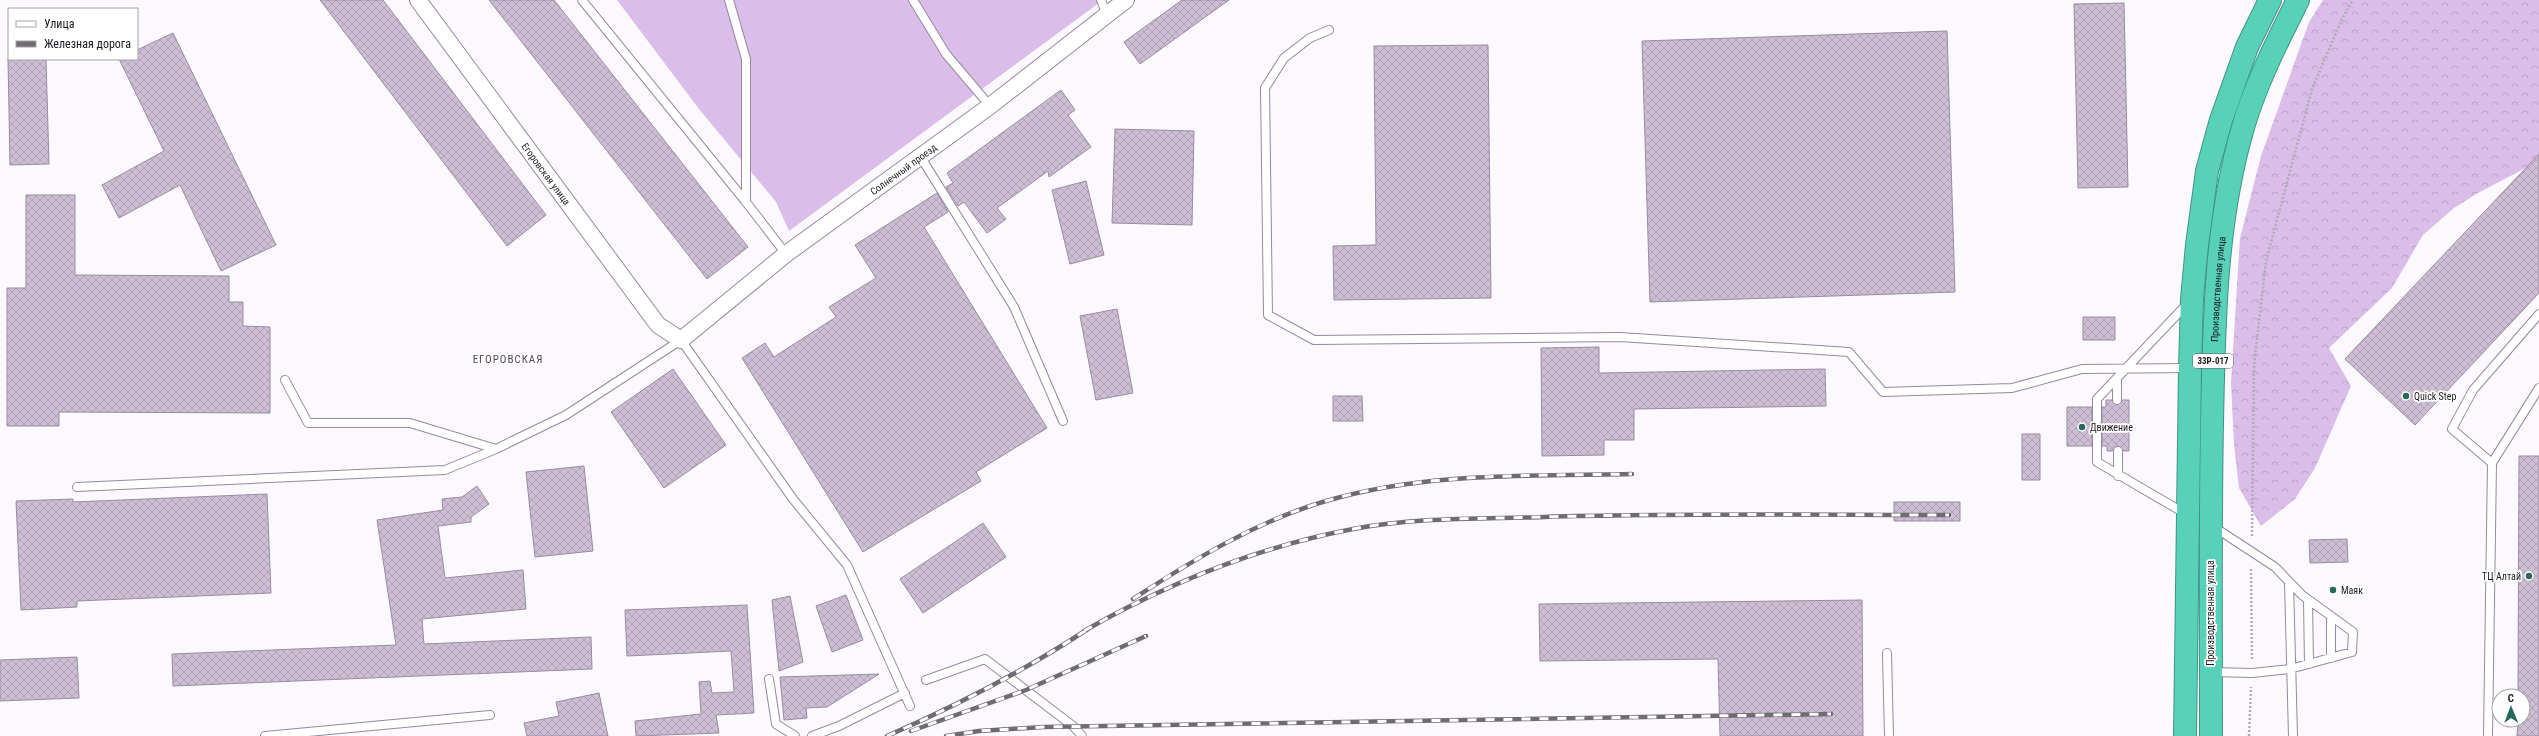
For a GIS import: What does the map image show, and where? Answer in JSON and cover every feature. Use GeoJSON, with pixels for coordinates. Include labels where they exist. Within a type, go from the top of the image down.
{"type":"FeatureCollection","features":[{"type":"Feature","properties":{"kind":"highway","name":"33Р-017"},"geometry":{"type":"LineString","coordinates":[[2185,727],[2186,514],[2192,299],[2207,171],[2221,120],[2239,68],[2270,0]]}},
{"type":"Feature","properties":{"kind":"highway","name":"Производственная улица"},"geometry":{"type":"LineString","coordinates":[[2211,727],[2210,525],[2216,298],[2221,240],[2231,178],[2244,123],[2270,56],[2298,0]]}},
{"type":"Feature","properties":{"kind":"highway"},"geometry":{"type":"LineString","coordinates":[[2185,727],[2211,727]]}},
{"type":"Feature","properties":{"kind":"street","name":"Егоровская улица"},"geometry":{"type":"LineString","coordinates":[[418,0],[658,326],[681,340]]}},
{"type":"Feature","properties":{"kind":"street","name":"Солнечный проезд"},"geometry":{"type":"LineString","coordinates":[[681,340],[786,254],[990,106],[1104,7],[1126,0]]}},
{"type":"Feature","properties":{"kind":"lane"},"geometry":{"type":"LineString","coordinates":[[582,0],[746,202],[786,254]]}},
{"type":"Feature","properties":{"kind":"lane"},"geometry":{"type":"LineString","coordinates":[[729,0],[746,59],[746,202]]}},
{"type":"Feature","properties":{"kind":"lane"},"geometry":{"type":"LineString","coordinates":[[913,0],[946,54],[990,106]]}},
{"type":"Feature","properties":{"kind":"lane"},"geometry":{"type":"LineString","coordinates":[[1329,30],[1310,38],[1284,58],[1265,88],[1268,315],[1314,340],[1620,338],[1849,352],[1883,392],[2012,388],[2082,369],[2190,368]]}},
{"type":"Feature","properties":{"kind":"lane"},"geometry":{"type":"LineString","coordinates":[[920,156],[1014,307],[1063,421]]}},
{"type":"Feature","properties":{"kind":"lane"},"geometry":{"type":"LineString","coordinates":[[2097,421],[2097,399],[2192,299]]}},
{"type":"Feature","properties":{"kind":"lane"},"geometry":{"type":"LineString","coordinates":[[2492,463],[2452,429],[2473,390],[2539,314]]}},
{"type":"Feature","properties":{"kind":"lane"},"geometry":{"type":"LineString","coordinates":[[77,487],[445,470],[496,449],[566,415],[681,340],[793,499],[847,565],[910,706]]}},
{"type":"Feature","properties":{"kind":"lane"},"geometry":{"type":"LineString","coordinates":[[2117,378],[2117,400]]}},
{"type":"Feature","properties":{"kind":"lane"},"geometry":{"type":"LineString","coordinates":[[285,380],[308,423],[410,423],[496,449]]}},
{"type":"Feature","properties":{"kind":"lane"},"geometry":{"type":"LineString","coordinates":[[2488,736],[2492,463],[2539,388]]}},
{"type":"Feature","properties":{"kind":"lane"},"geometry":{"type":"LineString","coordinates":[[2097,434],[2097,462],[2118,476],[2186,514]]}},
{"type":"Feature","properties":{"kind":"lane"},"geometry":{"type":"LineString","coordinates":[[2118,451],[2118,476]]}},
{"type":"Feature","properties":{"kind":"lane"},"geometry":{"type":"LineString","coordinates":[[2210,525],[2275,567],[2308,600],[2352,632],[2352,652],[2331,658],[2290,669],[2252,673],[2210,672]]}},
{"type":"Feature","properties":{"kind":"lane"},"geometry":{"type":"LineString","coordinates":[[2289,582],[2290,669],[2293,736]]}},
{"type":"Feature","properties":{"kind":"lane"},"geometry":{"type":"LineString","coordinates":[[2308,600],[2309,664]]}},
{"type":"Feature","properties":{"kind":"lane"},"geometry":{"type":"LineString","coordinates":[[2331,616],[2331,658]]}},
{"type":"Feature","properties":{"kind":"lane"},"geometry":{"type":"LineString","coordinates":[[1887,653],[1889,736]]}},
{"type":"Feature","properties":{"kind":"lane"},"geometry":{"type":"LineString","coordinates":[[926,680],[985,659],[1073,726],[1082,736]]}},
{"type":"Feature","properties":{"kind":"lane"},"geometry":{"type":"LineString","coordinates":[[769,679],[776,724],[795,736]]}},
{"type":"Feature","properties":{"kind":"lane"},"geometry":{"type":"LineString","coordinates":[[812,736],[839,726],[905,693]]}},
{"type":"Feature","properties":{"kind":"lane"},"geometry":{"type":"LineString","coordinates":[[265,736],[490,715]]}},
{"type":"Feature","properties":{"kind":"path"},"geometry":{"type":"LineString","coordinates":[[2249,736],[2252,673],[2251,552],[2254,365],[2266,261],[2312,89],[2342,19],[2353,0]]}},
{"type":"Feature","properties":{"kind":"green space"},"geometry":{"type":"Polygon","coordinates":[[[617,0],[1103,0],[789,231],[776,202],[699,109],[617,0]]]}},
{"type":"Feature","properties":{"kind":"green space"},"geometry":{"type":"Polygon","coordinates":[[[2323,0],[2539,0],[2539,161],[2478,193],[2454,208],[2423,235],[2392,288],[2329,348],[2351,386],[2315,468],[2295,499],[2261,526],[2239,488],[2234,445],[2231,383],[2240,238],[2261,156],[2309,22],[2323,0]]]}},
{"type":"Feature","properties":{"kind":"building"},"geometry":{"type":"Polygon","coordinates":[[[320,0],[383,0],[546,215],[507,246],[320,0]]]}},
{"type":"Feature","properties":{"kind":"building"},"geometry":{"type":"Polygon","coordinates":[[[489,0],[554,0],[748,247],[707,279],[489,0]]]}},
{"type":"Feature","properties":{"kind":"building"},"geometry":{"type":"Polygon","coordinates":[[[1182,0],[1229,0],[1140,64],[1124,42],[1182,0]]]}},
{"type":"Feature","properties":{"kind":"building"},"geometry":{"type":"Polygon","coordinates":[[[2124,3],[2128,187],[2078,188],[2074,4],[2124,3]]]}},
{"type":"Feature","properties":{"kind":"building"},"geometry":{"type":"Polygon","coordinates":[[[1947,31],[1955,292],[1650,302],[1642,41],[1947,31]]]}},
{"type":"Feature","properties":{"kind":"building"},"geometry":{"type":"Polygon","coordinates":[[[173,33],[276,245],[221,271],[180,185],[119,218],[102,185],[164,151],[119,60],[138,60],[138,50],[173,33]]]}},
{"type":"Feature","properties":{"kind":"building"},"geometry":{"type":"Polygon","coordinates":[[[1488,45],[1491,298],[1334,300],[1333,246],[1376,245],[1374,46],[1488,45]]]}},
{"type":"Feature","properties":{"kind":"building"},"geometry":{"type":"Polygon","coordinates":[[[8,60],[46,60],[49,164],[10,165],[8,60]]]}},
{"type":"Feature","properties":{"kind":"building"},"geometry":{"type":"Polygon","coordinates":[[[1061,90],[1075,110],[1068,115],[1091,147],[1049,177],[1048,171],[997,208],[1006,219],[987,233],[964,202],[958,206],[946,187],[953,183],[947,173],[1061,90]]]}},
{"type":"Feature","properties":{"kind":"building"},"geometry":{"type":"Polygon","coordinates":[[[1115,129],[1194,131],[1192,225],[1112,223],[1115,129]]]}},
{"type":"Feature","properties":{"kind":"building"},"geometry":{"type":"Polygon","coordinates":[[[2539,154],[2539,293],[2415,425],[2345,359],[2539,154]]]}},
{"type":"Feature","properties":{"kind":"building"},"geometry":{"type":"Polygon","coordinates":[[[1086,181],[1104,255],[1070,264],[1052,190],[1086,181]]]}},
{"type":"Feature","properties":{"kind":"building"},"geometry":{"type":"Polygon","coordinates":[[[937,193],[948,212],[924,227],[1047,428],[976,472],[981,481],[863,552],[742,358],[765,343],[774,357],[836,317],[829,307],[876,278],[855,245],[937,193]]]}},
{"type":"Feature","properties":{"kind":"building"},"geometry":{"type":"Polygon","coordinates":[[[26,195],[75,195],[75,275],[229,276],[229,302],[243,302],[243,326],[270,327],[270,413],[59,412],[59,426],[7,426],[7,288],[26,288],[26,195]]]}},
{"type":"Feature","properties":{"kind":"building"},"geometry":{"type":"Polygon","coordinates":[[[1117,309],[1133,393],[1096,400],[1080,316],[1117,309]]]}},
{"type":"Feature","properties":{"kind":"building"},"geometry":{"type":"Polygon","coordinates":[[[2083,317],[2115,317],[2115,340],[2083,340],[2083,317]]]}},
{"type":"Feature","properties":{"kind":"building"},"geometry":{"type":"Polygon","coordinates":[[[1599,347],[1599,373],[1825,369],[1826,406],[1634,409],[1634,440],[1604,440],[1604,455],[1542,456],[1541,348],[1599,347]]]}},
{"type":"Feature","properties":{"kind":"building"},"geometry":{"type":"Polygon","coordinates":[[[673,369],[726,445],[664,488],[611,412],[673,369]]]}},
{"type":"Feature","properties":{"kind":"building"},"geometry":{"type":"Polygon","coordinates":[[[1333,396],[1362,396],[1363,421],[1333,421],[1333,396]]]}},
{"type":"Feature","properties":{"kind":"building"},"geometry":{"type":"Polygon","coordinates":[[[2106,400],[2112,400],[2117,405],[2122,400],[2129,400],[2129,451],[2124,451],[2118,446],[2112,451],[2107,451],[2107,446],[2102,446],[2102,432],[2097,429],[2092,432],[2092,446],[2067,446],[2067,407],[2092,407],[2092,423],[2097,426],[2102,423],[2102,407],[2106,407],[2106,400]]]}},
{"type":"Feature","properties":{"kind":"building"},"geometry":{"type":"Polygon","coordinates":[[[2022,434],[2040,434],[2040,480],[2022,480],[2022,434]]]}},
{"type":"Feature","properties":{"kind":"building","name":"ТЦ Алтай"},"geometry":{"type":"Polygon","coordinates":[[[2519,456],[2539,456],[2539,736],[2517,736],[2518,728],[2531,728],[2531,688],[2518,688],[2519,456]]]}},
{"type":"Feature","properties":{"kind":"building"},"geometry":{"type":"Polygon","coordinates":[[[584,466],[593,551],[535,557],[526,472],[584,466]]]}},
{"type":"Feature","properties":{"kind":"building"},"geometry":{"type":"Polygon","coordinates":[[[477,486],[489,504],[471,517],[471,522],[438,526],[445,578],[523,570],[526,609],[422,619],[424,644],[591,637],[592,669],[173,686],[172,654],[396,645],[377,520],[443,510],[442,499],[462,497],[477,486]]]}},
{"type":"Feature","properties":{"kind":"building"},"geometry":{"type":"Polygon","coordinates":[[[267,494],[271,593],[77,601],[77,607],[21,610],[16,501],[73,499],[73,502],[267,494]]]}},
{"type":"Feature","properties":{"kind":"building"},"geometry":{"type":"Polygon","coordinates":[[[1894,502],[1960,502],[1960,521],[1894,521],[1894,502]]]}},
{"type":"Feature","properties":{"kind":"building"},"geometry":{"type":"Polygon","coordinates":[[[983,523],[1006,557],[923,613],[900,579],[983,523]]]}},
{"type":"Feature","properties":{"kind":"building"},"geometry":{"type":"Polygon","coordinates":[[[2347,539],[2348,562],[2310,563],[2309,540],[2347,539]]]}},
{"type":"Feature","properties":{"kind":"building"},"geometry":{"type":"Polygon","coordinates":[[[846,595],[863,640],[832,652],[816,606],[846,595]]]}},
{"type":"Feature","properties":{"kind":"building"},"geometry":{"type":"Polygon","coordinates":[[[790,596],[803,662],[779,671],[772,600],[790,596]]]}},
{"type":"Feature","properties":{"kind":"building"},"geometry":{"type":"Polygon","coordinates":[[[1862,600],[1863,736],[1720,736],[1718,659],[1540,661],[1539,604],[1862,600]]]}},
{"type":"Feature","properties":{"kind":"building"},"geometry":{"type":"Polygon","coordinates":[[[747,605],[754,713],[716,715],[719,733],[636,736],[635,721],[701,714],[699,682],[710,681],[712,693],[734,692],[731,651],[627,656],[625,610],[747,605]]]}},
{"type":"Feature","properties":{"kind":"building"},"geometry":{"type":"Polygon","coordinates":[[[77,657],[79,698],[0,701],[0,660],[77,657]]]}},
{"type":"Feature","properties":{"kind":"building"},"geometry":{"type":"Polygon","coordinates":[[[879,674],[827,707],[806,708],[807,718],[784,720],[780,677],[879,674]]]}},
{"type":"Feature","properties":{"kind":"building"},"geometry":{"type":"Polygon","coordinates":[[[599,693],[608,736],[527,736],[524,723],[559,716],[556,702],[599,693]]]}},
{"type":"Feature","properties":{"kind":"railway"},"geometry":{"type":"LineString","coordinates":[[1133,599],[1202,556],[1226,543],[1275,519],[1326,501],[1363,492],[1439,480],[1478,477],[1632,474]]}},
{"type":"Feature","properties":{"kind":"railway"},"geometry":{"type":"LineString","coordinates":[[1084,631],[1148,597],[1214,569],[1283,546],[1353,529],[1377,525],[1448,519],[1595,516],[1949,515]]}},
{"type":"Feature","properties":{"kind":"railway"},"geometry":{"type":"LineString","coordinates":[[887,736],[939,713],[989,687],[1088,629]]}},
{"type":"Feature","properties":{"kind":"railway"},"geometry":{"type":"LineString","coordinates":[[911,731],[1026,690],[1146,636]]}},
{"type":"Feature","properties":{"kind":"railway"},"geometry":{"type":"LineString","coordinates":[[946,736],[979,731],[1044,727],[1831,714]]}},
{"type":"Feature","properties":{"kind":"place","name":"Quick Step"},"geometry":{"type":"Point","coordinates":[2406,396]}},
{"type":"Feature","properties":{"kind":"place","name":"Движение"},"geometry":{"type":"Point","coordinates":[2082,427]}},
{"type":"Feature","properties":{"kind":"place","name":"ТЦ Алтай"},"geometry":{"type":"Point","coordinates":[2529,576]}},
{"type":"Feature","properties":{"kind":"place","name":"Маяк"},"geometry":{"type":"Point","coordinates":[2333,590]}},
{"type":"Feature","properties":{"kind":"district","name":"ЕГОРОВСКАЯ"},"geometry":{"type":"Point","coordinates":[508,359]}}]}
